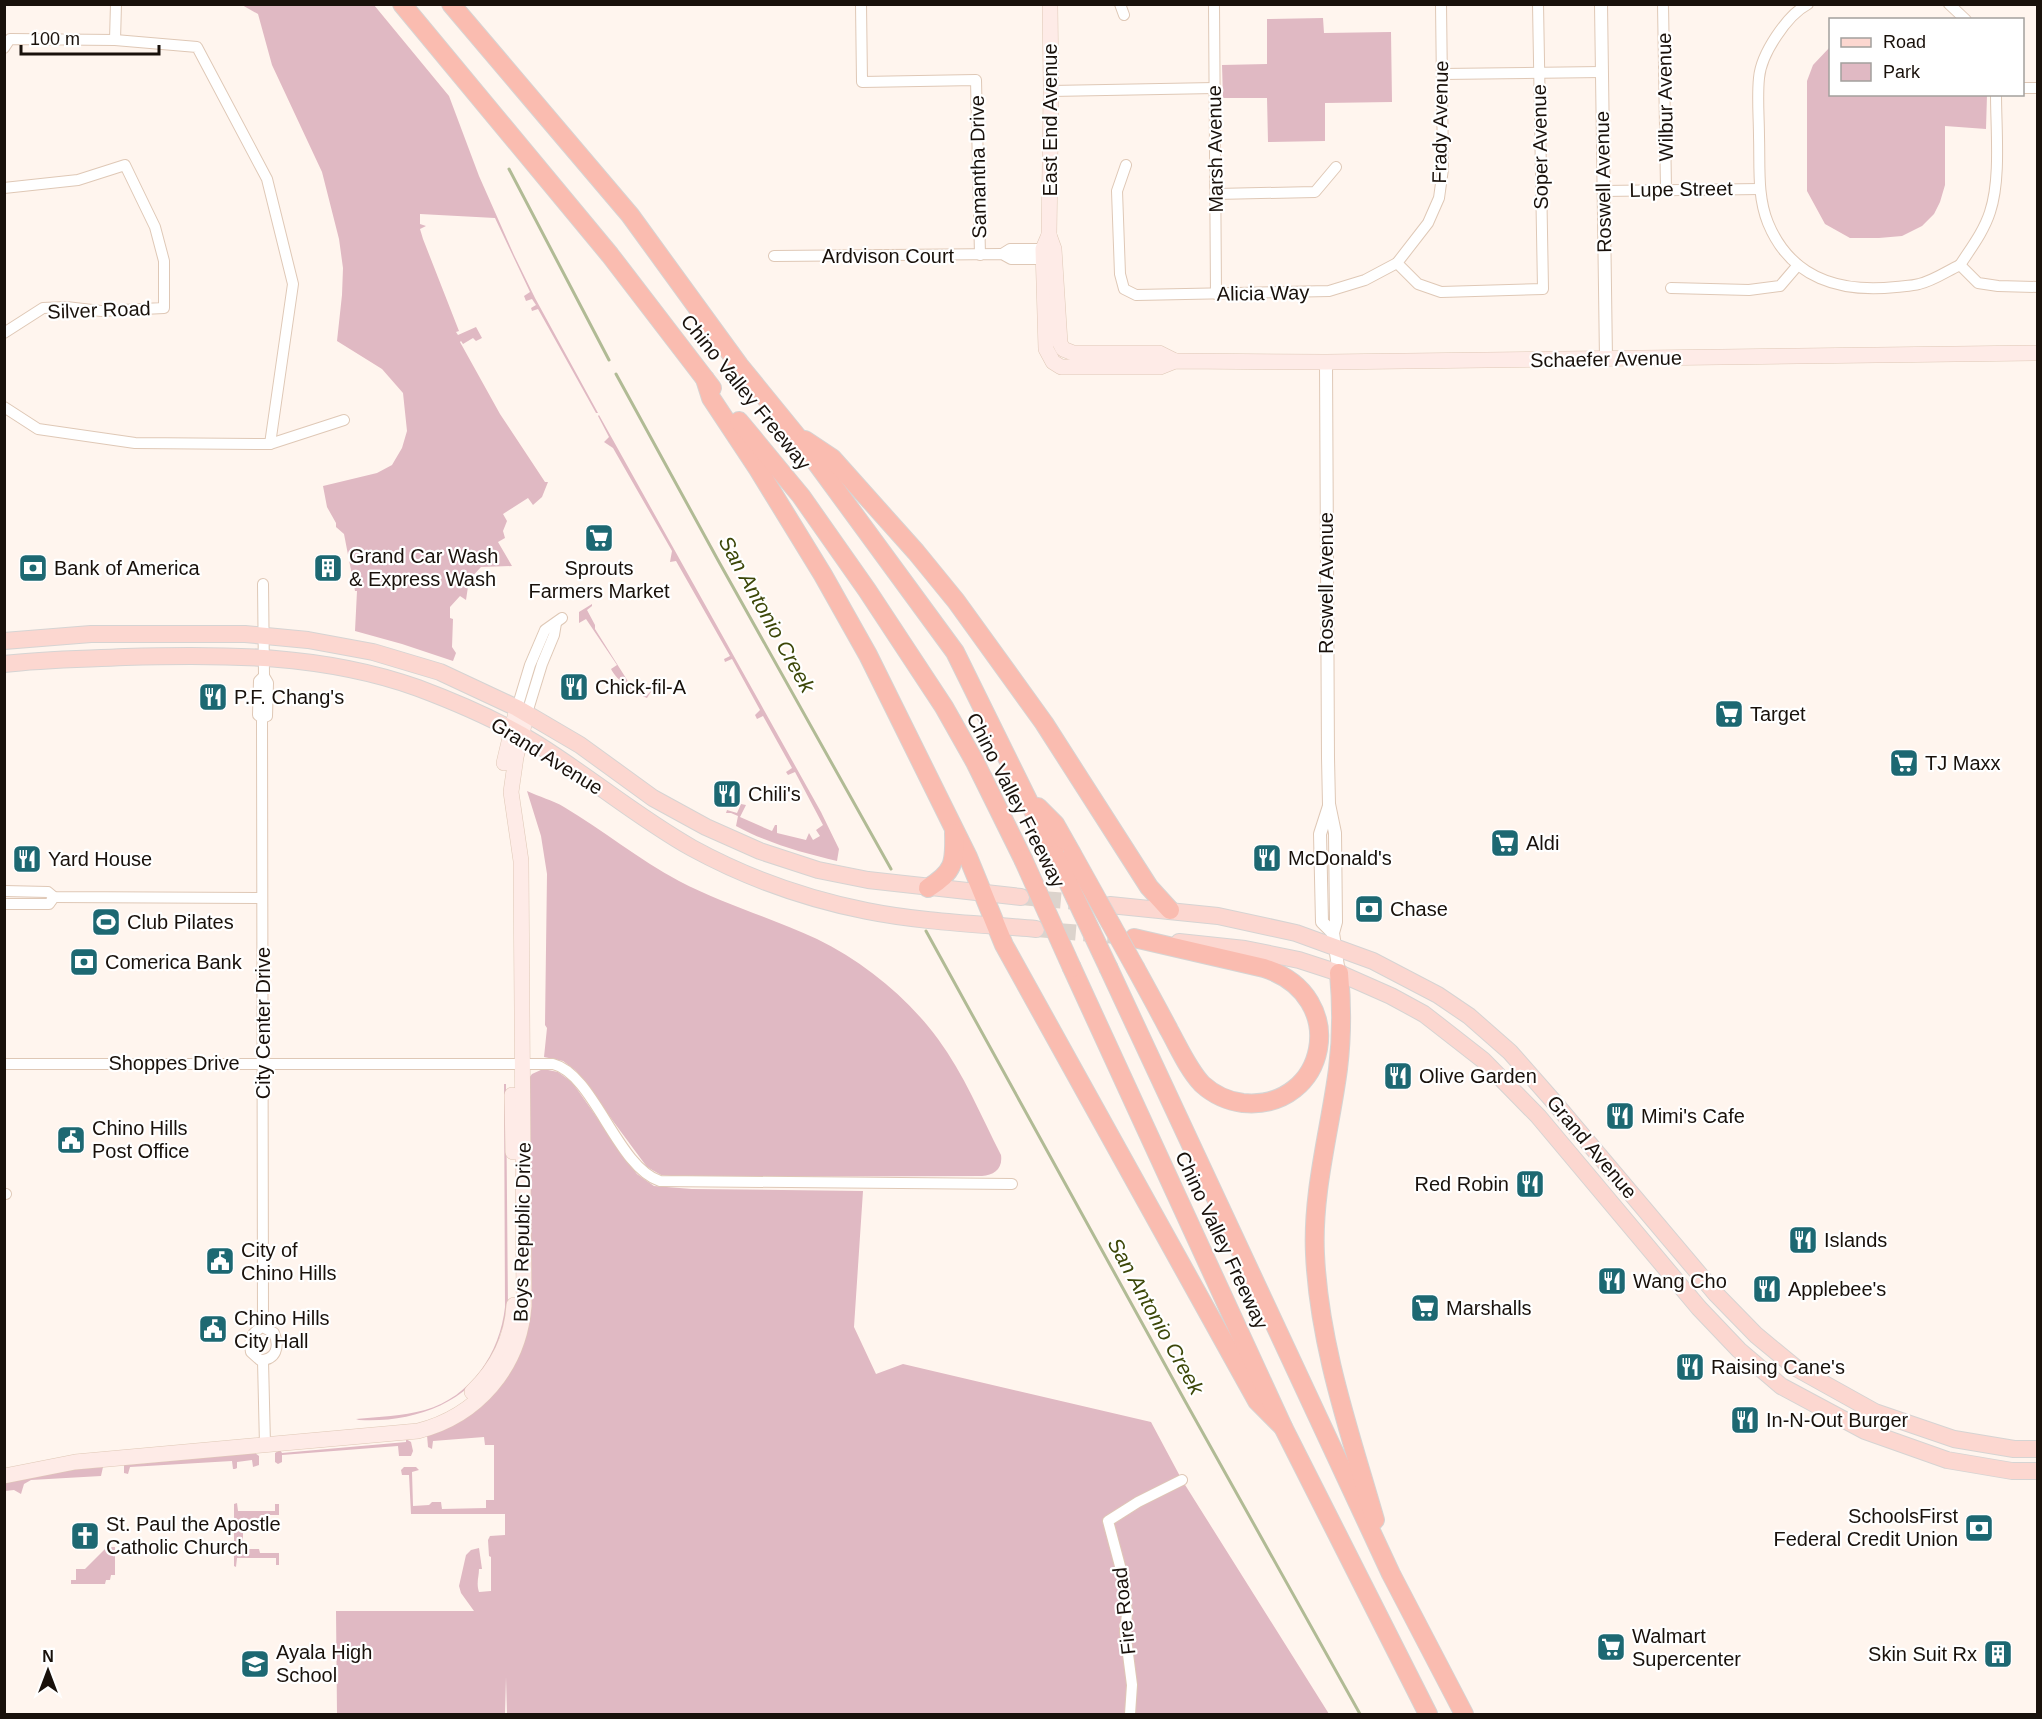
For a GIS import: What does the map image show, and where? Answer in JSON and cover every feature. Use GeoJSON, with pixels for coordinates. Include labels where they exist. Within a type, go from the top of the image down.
{"type":"FeatureCollection","features":[{"type":"Feature","properties":{"kind":"highway","name":"Chino Valley Freeway"},"geometry":{"type":"LineString","coordinates":[[402,4],[610,255],[705,379],[801,496],[867,590],[949,716],[975,762],[1023,859],[1283,1427],[1428,1714]]}},
{"type":"Feature","properties":{"kind":"highway","name":"Chino Valley Freeway"},"geometry":{"type":"LineString","coordinates":[[451,4],[630,215],[739,365],[796,435],[955,652],[1028,796],[1064,855],[1109,969],[1391,1574],[1464,1714]]}},
{"type":"Feature","properties":{"kind":"highway"},"geometry":{"type":"LineString","coordinates":[[705,379],[711,398],[759,469],[824,575],[868,655],[954,829],[1004,945],[1257,1401],[1283,1427]]}},
{"type":"Feature","properties":{"kind":"highway"},"geometry":{"type":"LineString","coordinates":[[796,435],[832,458],[916,552],[956,601],[1002,662],[1058,744],[1149,887],[1170,910]]}},
{"type":"Feature","properties":{"kind":"highway"},"geometry":{"type":"LineString","coordinates":[[928,888],[945,876],[951,867],[954,853],[954,829]]}},
{"type":"Feature","properties":{"kind":"highway"},"geometry":{"type":"LineString","coordinates":[[1064,855],[1136,969],[1187,1064],[1215,1095],[1233,1102],[1251,1104],[1269,1102],[1293,1091],[1308,1074],[1317,1056],[1320,1034],[1314,1008],[1295,984],[1280,974],[1264,968],[1131,938]]}},
{"type":"Feature","properties":{"kind":"highway"},"geometry":{"type":"LineString","coordinates":[[1339,973],[1341,1012],[1339,1056],[1317,1198],[1315,1254],[1327,1352],[1391,1574]]}},
{"type":"Feature","properties":{"kind":"main road","name":"East End Avenue"},"geometry":{"type":"LineString","coordinates":[[1048,356],[1046,349],[1051,91],[1050,4]]}},
{"type":"Feature","properties":{"kind":"main road","name":"East End Avenue"},"geometry":{"type":"LineString","coordinates":[[1049,250],[1060,342],[1063,349]]}},
{"type":"Feature","properties":{"kind":"main road","name":"Schaefer Avenue"},"geometry":{"type":"LineString","coordinates":[[1063,349],[1073,353],[1159,353],[1175,361]]}},
{"type":"Feature","properties":{"kind":"main road","name":"Schaefer Avenue"},"geometry":{"type":"LineString","coordinates":[[1048,356],[1061,367],[1160,367],[1175,361],[1326,362],[2037,353]]}},
{"type":"Feature","properties":{"kind":"main road","name":"Grand Avenue"},"geometry":{"type":"LineString","coordinates":[[4,641],[84,634],[263,635],[340,645],[409,662],[459,680],[522,710],[589,752],[653,798],[737,842],[818,870],[868,880],[1021,897]]}},
{"type":"Feature","properties":{"kind":"main road","name":"Grand Avenue"},"geometry":{"type":"LineString","coordinates":[[4,664],[147,656],[264,657],[333,665],[391,680],[445,698],[517,733],[560,759],[644,818],[710,857],[753,876],[844,906],[886,914],[1036,929]]}},
{"type":"Feature","properties":{"kind":"main road","name":"Boys Republic Drive"},"geometry":{"type":"LineString","coordinates":[[4,1466],[51,1456],[265,1440],[407,1433],[428,1429],[467,1410],[487,1393],[500,1376],[516,1345],[523,1317],[517,1063],[521,856],[511,792],[517,733],[522,710]]}},
{"type":"Feature","properties":{"kind":"main road","name":"Grand Avenue"},"geometry":{"type":"LineString","coordinates":[[1110,905],[1170,910],[1265,925],[1334,940],[1426,988],[1455,1006],[1494,1038],[1549,1096],[1716,1294],[1756,1335],[1796,1368],[1875,1412],[1953,1439],[2014,1449],[2037,1449]]}},
{"type":"Feature","properties":{"kind":"main road","name":"Grand Avenue"},"geometry":{"type":"LineString","coordinates":[[1131,938],[1266,952],[1299,960],[1339,973],[1391,996],[1424,1014],[1483,1060],[1546,1124],[1698,1308],[1739,1350],[1781,1386],[1865,1431],[1947,1460],[2012,1471],[2037,1471]]}},
{"type":"Feature","properties":{"kind":"main road","name":"Boys Republic Drive"},"geometry":{"type":"LineString","coordinates":[[4,1476],[75,1462],[265,1440]]}},
{"type":"Feature","properties":{"kind":"street"},"geometry":{"type":"LineString","coordinates":[[115,40],[116,4]]}},
{"type":"Feature","properties":{"kind":"street","name":"Samantha Drive"},"geometry":{"type":"LineString","coordinates":[[861,4],[862,82],[976,80],[980,255]]}},
{"type":"Feature","properties":{"kind":"street","name":"Marsh Avenue"},"geometry":{"type":"LineString","coordinates":[[1214,4],[1216,294]]}},
{"type":"Feature","properties":{"kind":"street","name":"Frady Avenue"},"geometry":{"type":"LineString","coordinates":[[1397,263],[1428,223],[1439,198],[1443,169],[1441,4]]}},
{"type":"Feature","properties":{"kind":"street","name":"Soper Avenue"},"geometry":{"type":"LineString","coordinates":[[1397,263],[1418,284],[1442,292],[1543,289],[1538,4]]}},
{"type":"Feature","properties":{"kind":"street","name":"Roswell Avenue"},"geometry":{"type":"LineString","coordinates":[[1601,4],[1606,359]]}},
{"type":"Feature","properties":{"kind":"street","name":"Wilbur Avenue"},"geometry":{"type":"LineString","coordinates":[[1663,4],[1666,189]]}},
{"type":"Feature","properties":{"kind":"street"},"geometry":{"type":"LineString","coordinates":[[1800,6],[1773,39],[1759,75],[1760,189],[1768,222],[1779,244],[1798,265],[1834,285],[1878,289],[1920,284],[1960,265],[1982,231],[1996,191],[1996,96]]}},
{"type":"Feature","properties":{"kind":"street"},"geometry":{"type":"LineString","coordinates":[[4,48],[10,39],[115,40],[197,47],[267,179],[293,284],[270,444]]}},
{"type":"Feature","properties":{"kind":"street"},"geometry":{"type":"LineString","coordinates":[[1442,74],[1602,72]]}},
{"type":"Feature","properties":{"kind":"street"},"geometry":{"type":"LineString","coordinates":[[1051,91],[1215,88]]}},
{"type":"Feature","properties":{"kind":"street","name":"Silver Road"},"geometry":{"type":"LineString","coordinates":[[4,188],[78,180],[125,165],[155,227],[164,261],[164,308],[101,311],[66,307],[43,308],[4,333]]}},
{"type":"Feature","properties":{"kind":"street","name":"Alicia Way"},"geometry":{"type":"LineString","coordinates":[[1126,165],[1118,191],[1120,274],[1124,289],[1136,295],[1329,291],[1365,280],[1397,263]]}},
{"type":"Feature","properties":{"kind":"street"},"geometry":{"type":"LineString","coordinates":[[1216,194],[1315,192],[1336,167]]}},
{"type":"Feature","properties":{"kind":"street","name":"Lupe Street"},"geometry":{"type":"LineString","coordinates":[[1603,191],[1760,189]]}},
{"type":"Feature","properties":{"kind":"street","name":"Ardvison Court"},"geometry":{"type":"LineString","coordinates":[[774,256],[980,255],[1002,254],[1010,249],[1049,250]]}},
{"type":"Feature","properties":{"kind":"street"},"geometry":{"type":"LineString","coordinates":[[1671,288],[1749,290],[1780,286],[1798,265]]}},
{"type":"Feature","properties":{"kind":"street"},"geometry":{"type":"LineString","coordinates":[[1960,265],[1978,283],[2037,287]]}},
{"type":"Feature","properties":{"kind":"street","name":"Roswell Avenue"},"geometry":{"type":"LineString","coordinates":[[1326,362],[1329,804],[1320,834],[1322,922],[1334,940],[1339,973]]}},
{"type":"Feature","properties":{"kind":"street"},"geometry":{"type":"LineString","coordinates":[[4,406],[38,429],[135,443],[270,444],[344,420]]}},
{"type":"Feature","properties":{"kind":"street","name":"City Center Drive"},"geometry":{"type":"LineString","coordinates":[[263,584],[264,676],[268,683],[267,716],[262,718],[264,1327]]}},
{"type":"Feature","properties":{"kind":"street"},"geometry":{"type":"LineString","coordinates":[[522,710],[559,621]]}},
{"type":"Feature","properties":{"kind":"street"},"geometry":{"type":"LineString","coordinates":[[4,891],[48,892],[54,897],[262,898]]}},
{"type":"Feature","properties":{"kind":"street"},"geometry":{"type":"LineString","coordinates":[[4,904],[49,904],[54,897]]}},
{"type":"Feature","properties":{"kind":"street","name":"Shoppes Drive"},"geometry":{"type":"LineString","coordinates":[[4,1064],[553,1064],[571,1073],[642,1171],[660,1181],[1012,1184]]}},
{"type":"Feature","properties":{"kind":"street","name":"City Center Drive"},"geometry":{"type":"LineString","coordinates":[[264,1327],[273,1333],[277,1345],[272,1357],[263,1360],[255,1357],[250,1346],[252,1334],[264,1327]]}},
{"type":"Feature","properties":{"kind":"street","name":"City Center Drive"},"geometry":{"type":"LineString","coordinates":[[263,1360],[265,1440]]}},
{"type":"Feature","properties":{"kind":"street","name":"Fire Road"},"geometry":{"type":"LineString","coordinates":[[1130,1714],[1132,1684],[1125,1631],[1127,1614],[1125,1593],[1108,1521],[1138,1502],[1182,1480]]}},
{"type":"Feature","properties":{"kind":"green space"},"geometry":{"type":"Polygon","coordinates":[[[242,5],[374,5],[449,96],[479,176],[514,255],[598,413],[538,309],[532,311],[531,308],[536,305],[532,299],[526,301],[524,296],[530,292],[495,218],[420,214],[420,224],[426,226],[420,229],[423,239],[459,331],[456,332],[458,335],[476,327],[482,338],[476,341],[473,338],[463,344],[460,342],[500,414],[545,482],[548,482],[542,497],[533,505],[528,498],[503,514],[507,521],[503,531],[505,538],[498,542],[512,566],[481,567],[469,580],[466,600],[460,596],[450,607],[450,618],[453,619],[452,647],[456,653],[453,661],[355,631],[357,591],[355,591],[344,534],[336,527],[327,507],[323,486],[377,473],[392,465],[402,448],[407,431],[403,393],[382,369],[337,341],[343,268],[339,239],[322,172],[272,65],[258,14],[242,5]]]}},
{"type":"Feature","properties":{"kind":"green space"},"geometry":{"type":"Polygon","coordinates":[[[1323,18],[1324,33],[1391,32],[1392,102],[1325,103],[1325,141],[1268,142],[1267,98],[1223,98],[1222,65],[1267,64],[1267,19],[1323,18]]]}},
{"type":"Feature","properties":{"kind":"green space"},"geometry":{"type":"Polygon","coordinates":[[[1829,48],[1829,96],[1987,96],[1986,129],[1945,126],[1945,185],[1934,214],[1922,226],[1902,236],[1850,238],[1825,224],[1807,191],[1807,81],[1813,65],[1829,48]]]}},
{"type":"Feature","properties":{"kind":"green space"},"geometry":{"type":"Polygon","coordinates":[[[599,415],[821,812],[839,849],[837,861],[760,838],[736,826],[738,816],[726,813],[727,810],[737,813],[741,804],[746,805],[740,817],[772,831],[777,825],[777,833],[806,840],[809,833],[813,840],[820,836],[816,830],[823,825],[795,772],[788,775],[786,772],[792,768],[763,716],[757,719],[755,715],[760,710],[732,659],[725,662],[724,659],[730,656],[676,561],[670,562],[672,551],[613,448],[604,442],[609,437],[599,415]]]}},
{"type":"Feature","properties":{"kind":"green space"},"geometry":{"type":"Polygon","coordinates":[[[592,604],[587,610],[595,629],[629,683],[636,680],[641,683],[638,690],[646,696],[652,690],[647,698],[617,678],[611,669],[617,665],[586,619],[579,623],[579,612],[592,604]]]}},
{"type":"Feature","properties":{"kind":"green space"},"geometry":{"type":"Polygon","coordinates":[[[527,791],[564,807],[679,881],[817,939],[851,958],[884,982],[913,1009],[947,1052],[1001,1155],[999,1168],[994,1173],[982,1176],[682,1177],[661,1175],[647,1167],[576,1071],[563,1061],[544,1057],[547,1028],[545,1025],[547,874],[541,836],[527,791]]]}},
{"type":"Feature","properties":{"kind":"green space"},"geometry":{"type":"Polygon","coordinates":[[[543,1069],[558,1072],[572,1082],[637,1174],[654,1186],[692,1189],[863,1191],[854,1327],[876,1374],[903,1364],[1151,1422],[1182,1480],[1329,1714],[507,1714],[506,1677],[505,1714],[337,1714],[336,1611],[474,1611],[461,1593],[459,1586],[466,1555],[471,1550],[479,1548],[482,1569],[479,1569],[479,1592],[491,1591],[491,1557],[488,1540],[490,1536],[505,1535],[505,1514],[411,1514],[409,1475],[402,1475],[401,1470],[404,1467],[416,1467],[419,1470],[412,1472],[413,1506],[441,1502],[442,1509],[486,1508],[486,1500],[494,1500],[494,1445],[485,1445],[484,1437],[433,1441],[432,1449],[428,1447],[427,1435],[478,1409],[496,1391],[513,1367],[529,1078],[543,1069]]]}},
{"type":"Feature","properties":{"kind":"green space"},"geometry":{"type":"Polygon","coordinates":[[[504,1084],[506,1084],[508,1309],[494,1355],[482,1374],[468,1388],[435,1408],[398,1418],[356,1419],[408,1414],[441,1404],[469,1384],[490,1356],[497,1341],[505,1307],[504,1084]]]}},
{"type":"Feature","properties":{"kind":"green space"},"geometry":{"type":"Polygon","coordinates":[[[406,1439],[411,1442],[413,1451],[411,1456],[399,1456],[398,1446],[282,1455],[282,1462],[278,1464],[275,1462],[275,1453],[280,1450],[282,1453],[406,1442],[406,1439]]]}},
{"type":"Feature","properties":{"kind":"green space"},"geometry":{"type":"Polygon","coordinates":[[[255,1453],[259,1456],[259,1465],[253,1467],[252,1460],[237,1462],[235,1469],[233,1469],[232,1461],[130,1467],[128,1474],[124,1473],[124,1465],[255,1453]]]}},
{"type":"Feature","properties":{"kind":"green space"},"geometry":{"type":"Polygon","coordinates":[[[103,1467],[101,1476],[31,1480],[24,1484],[21,1494],[14,1490],[5,1491],[5,1482],[58,1470],[103,1467]]]}},
{"type":"Feature","properties":{"kind":"green space"},"geometry":{"type":"Polygon","coordinates":[[[237,1503],[238,1511],[275,1511],[275,1504],[279,1504],[279,1515],[261,1515],[260,1519],[243,1520],[243,1549],[259,1549],[260,1553],[279,1553],[279,1565],[276,1565],[276,1558],[237,1558],[236,1567],[234,1566],[234,1504],[237,1503]]]}},
{"type":"Feature","properties":{"kind":"green space"},"geometry":{"type":"Polygon","coordinates":[[[107,1547],[115,1547],[115,1575],[111,1575],[110,1580],[106,1580],[105,1584],[71,1584],[71,1580],[76,1580],[76,1569],[85,1569],[107,1547]]]}},
{"type":"Feature","properties":{"kind":"waterway","name":"San Antonio Creek"},"geometry":{"type":"LineString","coordinates":[[509,169],[609,360]]}},
{"type":"Feature","properties":{"kind":"waterway","name":"San Antonio Creek"},"geometry":{"type":"LineString","coordinates":[[616,374],[891,869]]}},
{"type":"Feature","properties":{"kind":"waterway","name":"San Antonio Creek"},"geometry":{"type":"LineString","coordinates":[[926,931],[1360,1714]]}},
{"type":"Feature","properties":{"kind":"tunnel"},"geometry":{"type":"LineString","coordinates":[[1021,897],[1089,903]]}},
{"type":"Feature","properties":{"kind":"tunnel"},"geometry":{"type":"LineString","coordinates":[[1036,929],[1127,937]]}},
{"type":"Feature","properties":{"kind":"place","name":"Sprouts Farmers Market"},"geometry":{"type":"Point","coordinates":[599,538]}},
{"type":"Feature","properties":{"kind":"place","name":"Bank of America"},"geometry":{"type":"Point","coordinates":[33,568]}},
{"type":"Feature","properties":{"kind":"place","name":"Grand Car Wash & Express Wash"},"geometry":{"type":"Point","coordinates":[328,568]}},
{"type":"Feature","properties":{"kind":"place","name":"Chick-fil-A"},"geometry":{"type":"Point","coordinates":[574,687]}},
{"type":"Feature","properties":{"kind":"place","name":"P.F. Chang's"},"geometry":{"type":"Point","coordinates":[213,697]}},
{"type":"Feature","properties":{"kind":"place","name":"Target"},"geometry":{"type":"Point","coordinates":[1729,714]}},
{"type":"Feature","properties":{"kind":"place","name":"TJ Maxx"},"geometry":{"type":"Point","coordinates":[1904,763]}},
{"type":"Feature","properties":{"kind":"place","name":"Chili's"},"geometry":{"type":"Point","coordinates":[727,794]}},
{"type":"Feature","properties":{"kind":"place","name":"Aldi"},"geometry":{"type":"Point","coordinates":[1505,843]}},
{"type":"Feature","properties":{"kind":"place","name":"McDonald's"},"geometry":{"type":"Point","coordinates":[1267,858]}},
{"type":"Feature","properties":{"kind":"place","name":"Yard House"},"geometry":{"type":"Point","coordinates":[27,859]}},
{"type":"Feature","properties":{"kind":"place","name":"Chase"},"geometry":{"type":"Point","coordinates":[1369,909]}},
{"type":"Feature","properties":{"kind":"place","name":"Club Pilates"},"geometry":{"type":"Point","coordinates":[106,922]}},
{"type":"Feature","properties":{"kind":"place","name":"Comerica Bank"},"geometry":{"type":"Point","coordinates":[84,962]}},
{"type":"Feature","properties":{"kind":"place","name":"Olive Garden"},"geometry":{"type":"Point","coordinates":[1398,1076]}},
{"type":"Feature","properties":{"kind":"place","name":"Mimi's Cafe"},"geometry":{"type":"Point","coordinates":[1620,1116]}},
{"type":"Feature","properties":{"kind":"place","name":"Chino Hills Post Office"},"geometry":{"type":"Point","coordinates":[71,1140]}},
{"type":"Feature","properties":{"kind":"place","name":"Red Robin"},"geometry":{"type":"Point","coordinates":[1530,1184]}},
{"type":"Feature","properties":{"kind":"place","name":"Islands"},"geometry":{"type":"Point","coordinates":[1803,1240]}},
{"type":"Feature","properties":{"kind":"place","name":"City of Chino Hills"},"geometry":{"type":"Point","coordinates":[220,1261]}},
{"type":"Feature","properties":{"kind":"place","name":"Wang Cho"},"geometry":{"type":"Point","coordinates":[1612,1281]}},
{"type":"Feature","properties":{"kind":"place","name":"Applebee's"},"geometry":{"type":"Point","coordinates":[1767,1289]}},
{"type":"Feature","properties":{"kind":"place","name":"Marshalls"},"geometry":{"type":"Point","coordinates":[1425,1308]}},
{"type":"Feature","properties":{"kind":"place","name":"Chino Hills City Hall"},"geometry":{"type":"Point","coordinates":[213,1329]}},
{"type":"Feature","properties":{"kind":"place","name":"Raising Cane's"},"geometry":{"type":"Point","coordinates":[1690,1367]}},
{"type":"Feature","properties":{"kind":"place","name":"In-N-Out Burger"},"geometry":{"type":"Point","coordinates":[1745,1420]}},
{"type":"Feature","properties":{"kind":"place","name":"SchoolsFirst Federal Credit Union"},"geometry":{"type":"Point","coordinates":[1979,1528]}},
{"type":"Feature","properties":{"kind":"place","name":"St. Paul the Apostle Catholic Church"},"geometry":{"type":"Point","coordinates":[85,1536]}},
{"type":"Feature","properties":{"kind":"place","name":"Walmart Supercenter"},"geometry":{"type":"Point","coordinates":[1611,1647]}},
{"type":"Feature","properties":{"kind":"place","name":"Skin Suit Rx"},"geometry":{"type":"Point","coordinates":[1998,1654]}},
{"type":"Feature","properties":{"kind":"place","name":"Ayala High School"},"geometry":{"type":"Point","coordinates":[255,1664]}}]}
